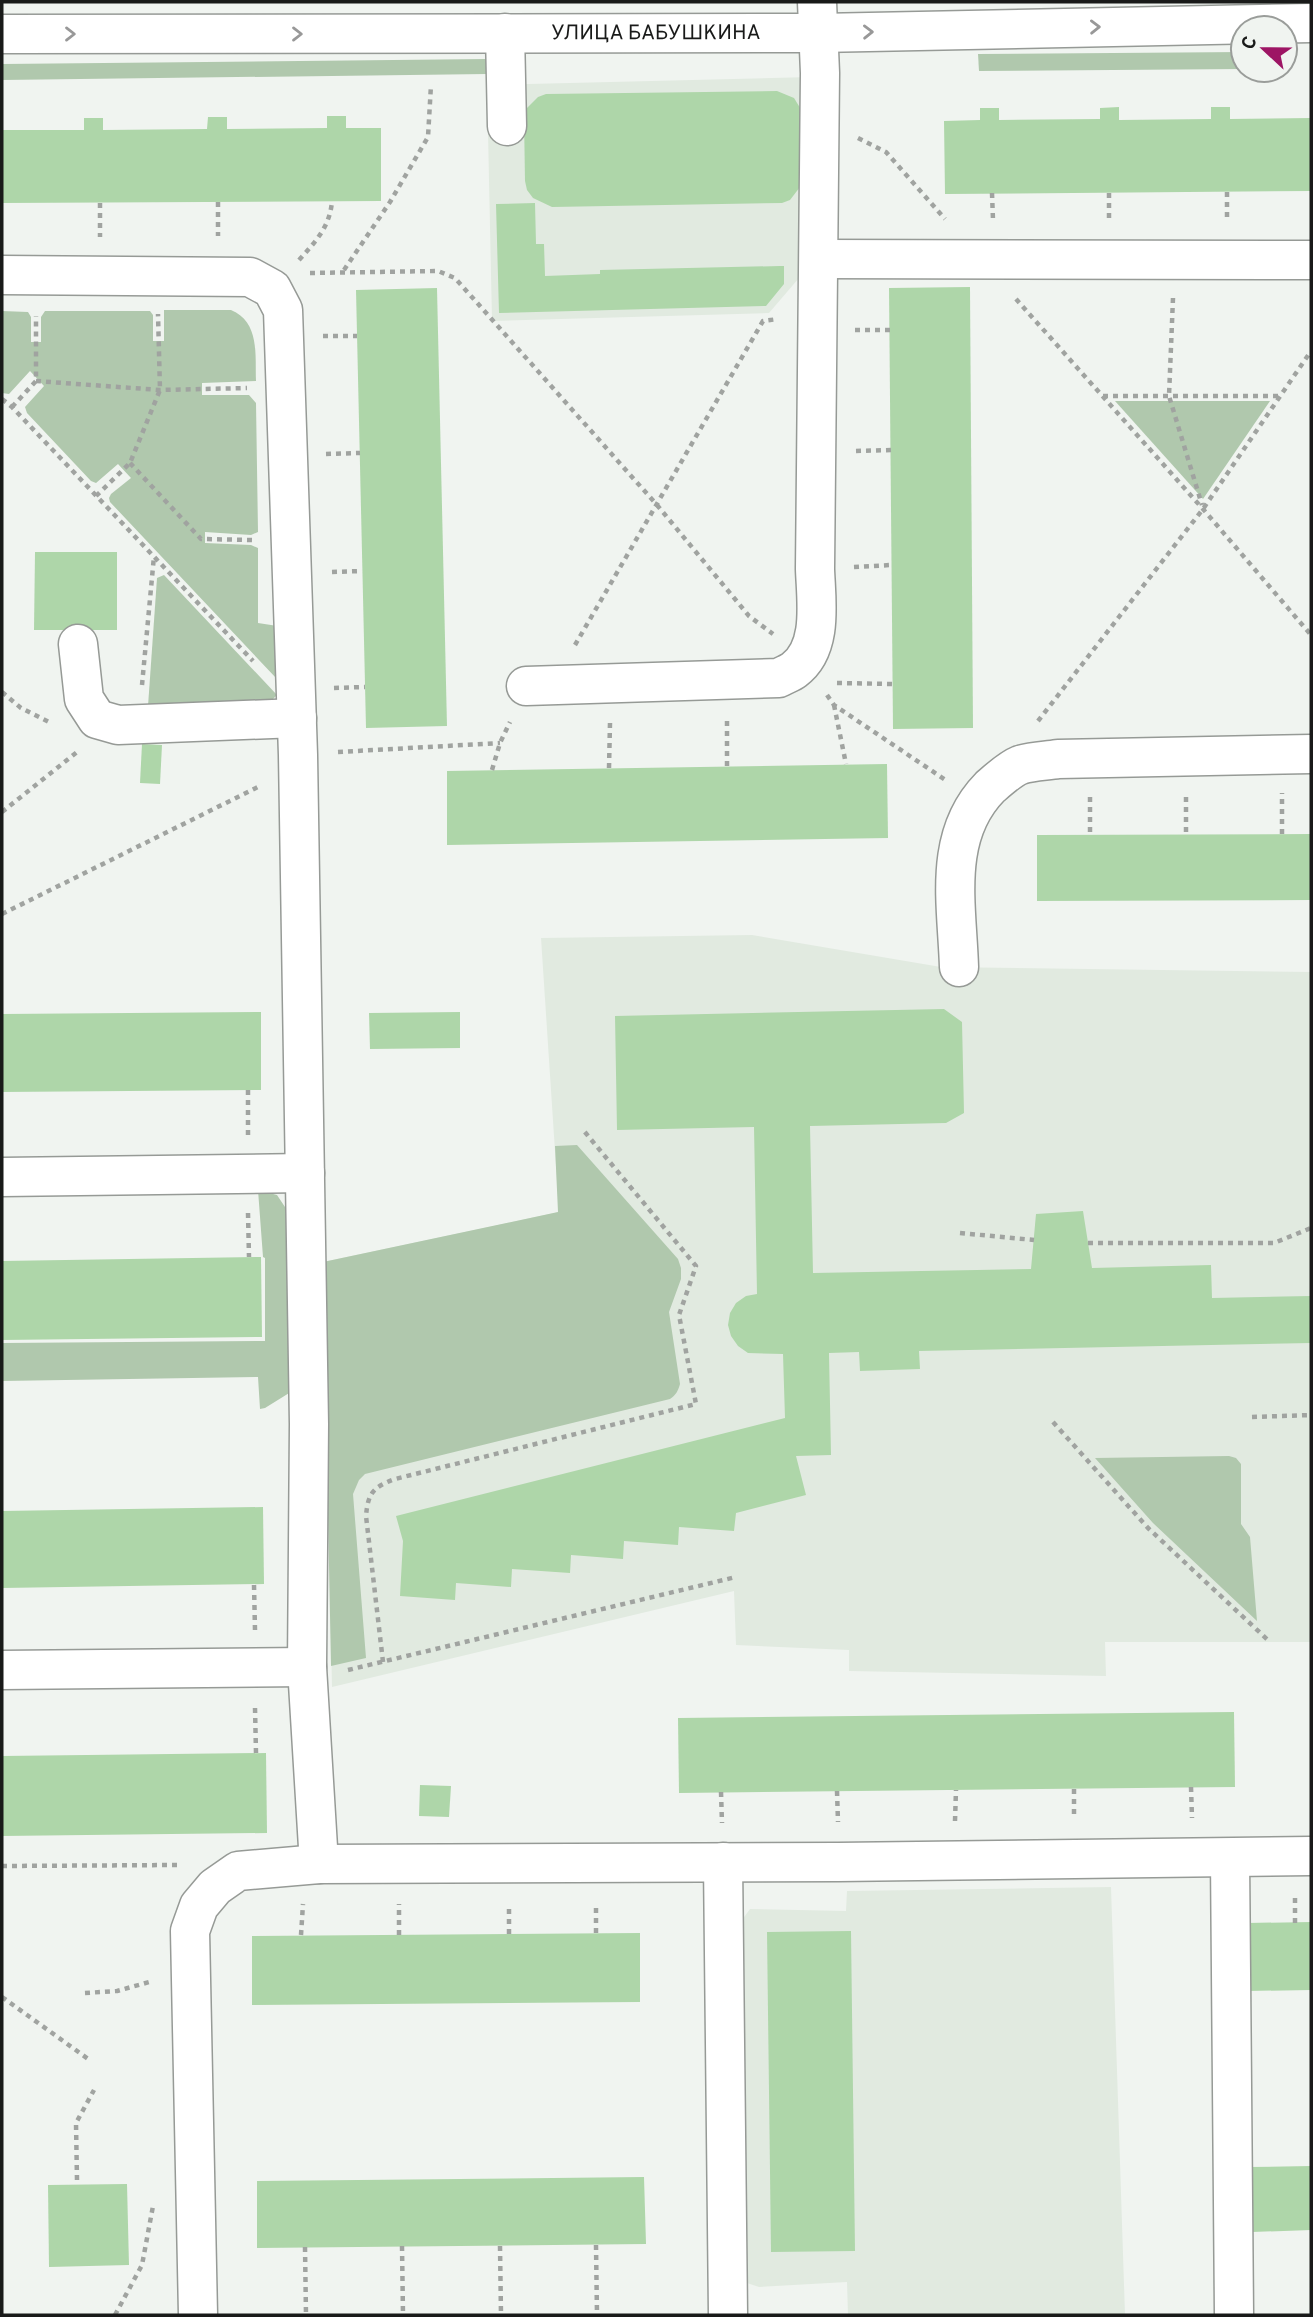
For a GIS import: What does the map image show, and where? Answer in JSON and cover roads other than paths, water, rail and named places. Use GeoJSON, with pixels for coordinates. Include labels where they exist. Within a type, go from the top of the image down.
{"type":"FeatureCollection","features":[{"type":"Feature","properties":{"kind":"main road","name":"УЛИЦА БАБУШКИНА"},"geometry":{"type":"LineString","coordinates":[[2,34],[505,33],[818,18],[1311,23]]}},
{"type":"Feature","properties":{"kind":"main road"},"geometry":{"type":"LineString","coordinates":[[538,686],[779,678],[794,671],[812,671],[816,620],[820,120],[818,18]]}},
{"type":"Feature","properties":{"kind":"main road"},"geometry":{"type":"LineString","coordinates":[[505,33],[507,126]]}},
{"type":"Feature","properties":{"kind":"main road"},"geometry":{"type":"LineString","coordinates":[[819,260],[1311,260]]}},
{"type":"Feature","properties":{"kind":"main road"},"geometry":{"type":"LineString","coordinates":[[19,276],[250,277],[272,289],[283,310],[297,732],[309,1424],[307,1667],[319,1864]]}},
{"type":"Feature","properties":{"kind":"main road"},"geometry":{"type":"LineString","coordinates":[[78,644],[85,699],[97,719],[118,725],[297,732]]}},
{"type":"Feature","properties":{"kind":"main road"},"geometry":{"type":"LineString","coordinates":[[960,967],[956,856],[964,825],[977,800],[1019,765],[1058,759],[1311,754]]}},
{"type":"Feature","properties":{"kind":"main road"},"geometry":{"type":"LineString","coordinates":[[2,1177],[304,1173]]}},
{"type":"Feature","properties":{"kind":"main road"},"geometry":{"type":"LineString","coordinates":[[2,1670],[307,1667]]}},
{"type":"Feature","properties":{"kind":"main road"},"geometry":{"type":"LineString","coordinates":[[198,2315],[190,1931],[199,1906],[215,1887],[238,1871],[319,1864],[1311,1856]]}},
{"type":"Feature","properties":{"kind":"main road"},"geometry":{"type":"LineString","coordinates":[[1230,1858],[1234,2315]]}},
{"type":"Feature","properties":{"kind":"main road"},"geometry":{"type":"LineString","coordinates":[[723,1862],[729,2315]]}}]}
